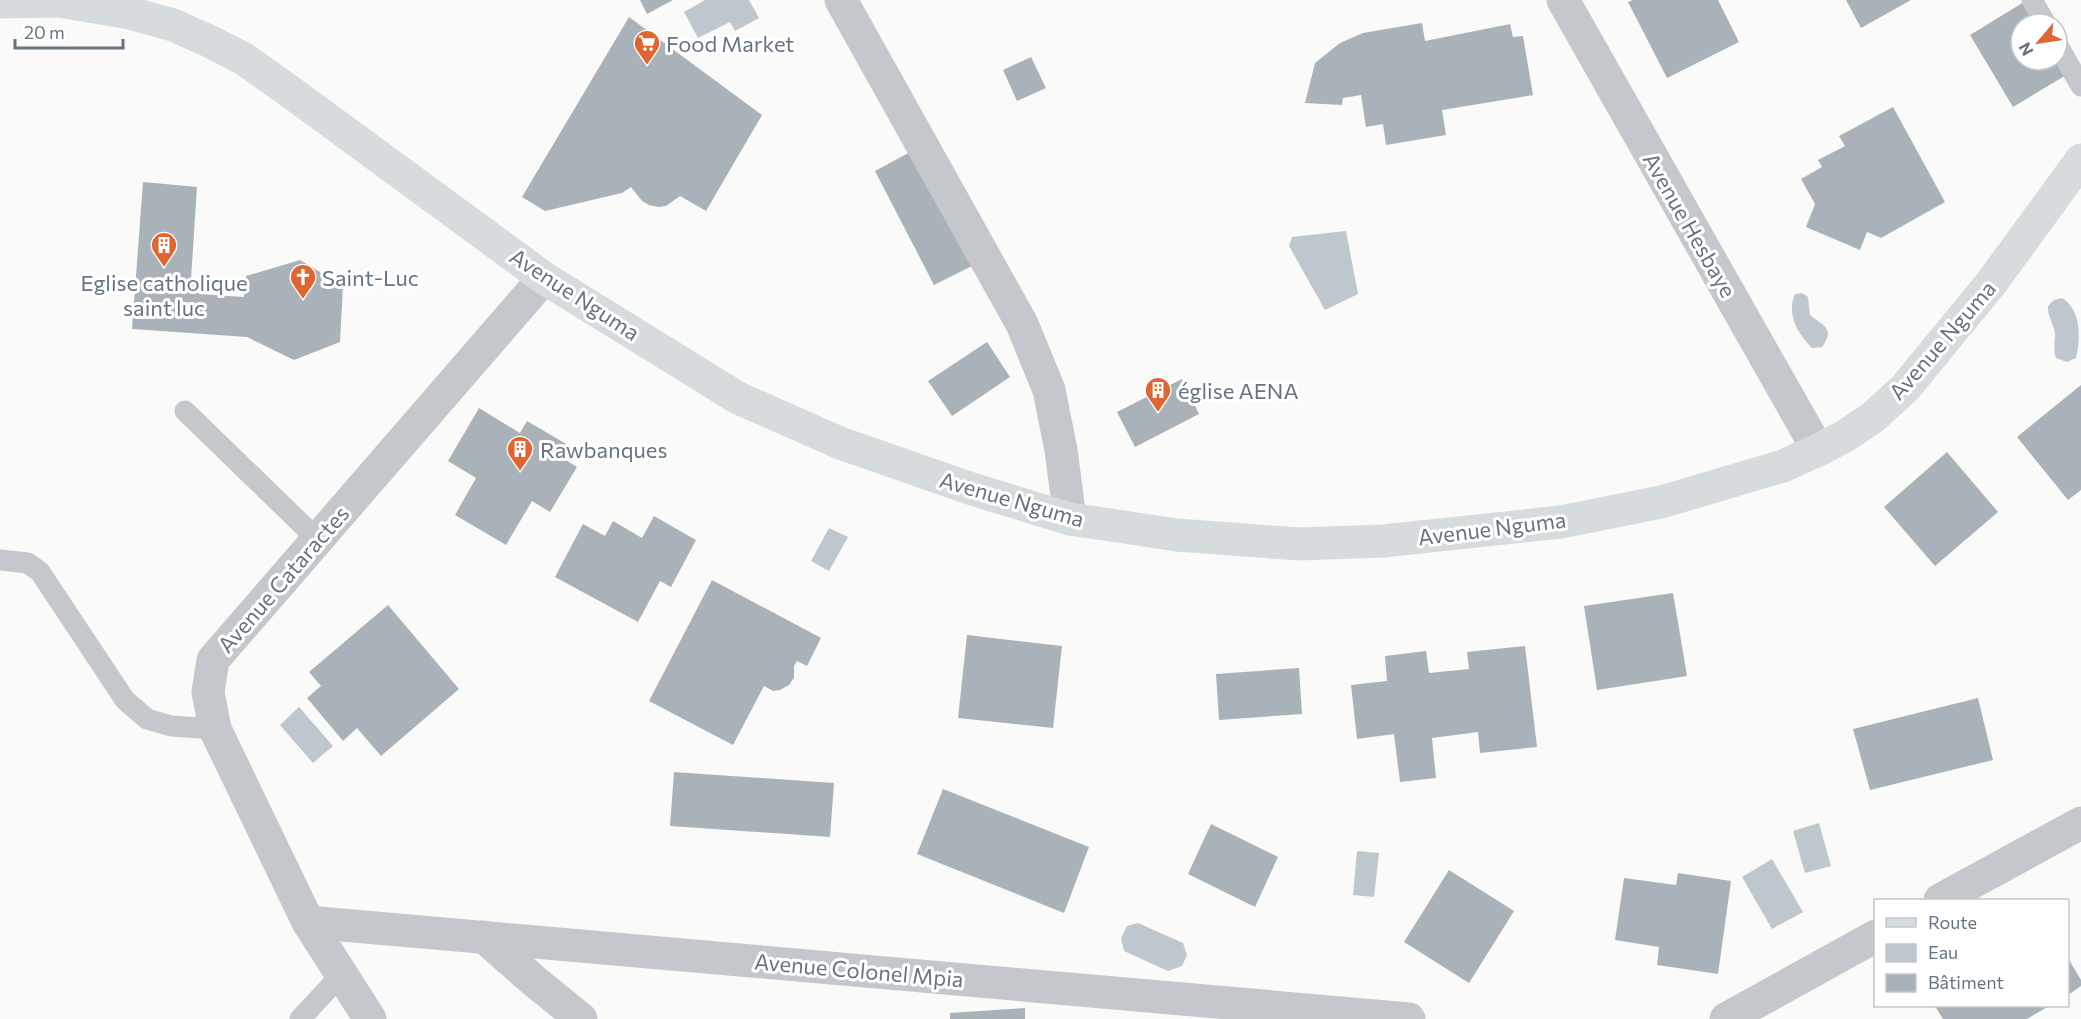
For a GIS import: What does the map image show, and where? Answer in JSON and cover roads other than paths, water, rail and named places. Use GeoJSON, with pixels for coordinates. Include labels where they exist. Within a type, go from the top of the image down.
{"type":"FeatureCollection","features":[{"type":"Feature","properties":{"kind":"main road","name":"Avenue Nguma"},"geometry":{"type":"LineString","coordinates":[[0,2],[59,1],[133,6],[244,59],[544,278],[738,398],[788,421],[840,443],[972,489],[1070,519],[1177,535],[1299,544],[1383,541],[1561,522],[1661,502],[1783,466],[1845,436],[1872,418],[1905,387],[1943,344],[1992,282],[2081,160]]}},
{"type":"Feature","properties":{"kind":"street"},"geometry":{"type":"LineString","coordinates":[[841,0],[1022,324],[1049,390],[1061,450],[1070,519]]}},
{"type":"Feature","properties":{"kind":"street","name":"Avenue Hesbaye"},"geometry":{"type":"LineString","coordinates":[[1563,0],[1818,450]]}},
{"type":"Feature","properties":{"kind":"street","name":"Avenue Cataractes"},"geometry":{"type":"LineString","coordinates":[[370,1019],[308,922],[215,729],[208,692],[213,660],[544,278]]}},
{"type":"Feature","properties":{"kind":"street"},"geometry":{"type":"LineString","coordinates":[[1942,899],[2081,823]]}},
{"type":"Feature","properties":{"kind":"street","name":"Avenue Colonel Mpia"},"geometry":{"type":"LineString","coordinates":[[308,922],[484,937],[1228,1011],[1409,1019]]}},
{"type":"Feature","properties":{"kind":"street"},"geometry":{"type":"LineString","coordinates":[[484,937],[532,980],[581,1019]]}},
{"type":"Feature","properties":{"kind":"street"},"geometry":{"type":"LineString","coordinates":[[1726,1019],[1874,937]]}},
{"type":"Feature","properties":{"kind":"lane"},"geometry":{"type":"LineString","coordinates":[[2069,65],[2081,86]]}},
{"type":"Feature","properties":{"kind":"lane"},"geometry":{"type":"LineString","coordinates":[[184,411],[317,539]]}},
{"type":"Feature","properties":{"kind":"lane"},"geometry":{"type":"LineString","coordinates":[[0,560],[28,563],[40,572],[125,700],[147,719],[171,726],[215,729]]}},
{"type":"Feature","properties":{"kind":"lane"},"geometry":{"type":"LineString","coordinates":[[300,1019],[341,975]]}},
{"type":"Feature","properties":{"kind":"water"},"geometry":{"type":"Polygon","coordinates":[[[705,0],[749,0],[759,18],[735,31],[730,22],[698,38],[684,12],[705,0]]]}},
{"type":"Feature","properties":{"kind":"water"},"geometry":{"type":"Polygon","coordinates":[[[1346,231],[1358,294],[1325,310],[1289,246],[1292,237],[1346,231]]]}},
{"type":"Feature","properties":{"kind":"water"},"geometry":{"type":"Polygon","coordinates":[[[1802,293],[1808,297],[1810,315],[1828,331],[1822,347],[1812,348],[1795,323],[1793,301],[1795,294],[1802,293]]]}},
{"type":"Feature","properties":{"kind":"water"},"geometry":{"type":"Polygon","coordinates":[[[2062,298],[2073,309],[2079,333],[2076,358],[2067,362],[2056,358],[2055,334],[2048,310],[2048,306],[2054,300],[2062,298]]]}},
{"type":"Feature","properties":{"kind":"water"},"geometry":{"type":"Polygon","coordinates":[[[829,528],[848,537],[829,571],[811,561],[829,528]]]}},
{"type":"Feature","properties":{"kind":"water"},"geometry":{"type":"Polygon","coordinates":[[[299,707],[333,746],[313,763],[280,725],[299,707]]]}},
{"type":"Feature","properties":{"kind":"water"},"geometry":{"type":"Polygon","coordinates":[[[1819,823],[1831,866],[1805,873],[1793,831],[1819,823]]]}},
{"type":"Feature","properties":{"kind":"water"},"geometry":{"type":"Polygon","coordinates":[[[1357,851],[1379,853],[1374,897],[1353,895],[1357,851]]]}},
{"type":"Feature","properties":{"kind":"water"},"geometry":{"type":"Polygon","coordinates":[[[1772,859],[1803,912],[1772,929],[1742,877],[1772,859]]]}},
{"type":"Feature","properties":{"kind":"water"},"geometry":{"type":"Polygon","coordinates":[[[1138,923],[1183,943],[1187,955],[1182,966],[1168,971],[1124,951],[1121,938],[1127,926],[1138,923]]]}},
{"type":"Feature","properties":{"kind":"place","name":"Food Market"},"geometry":{"type":"Point","coordinates":[647,66]}},
{"type":"Feature","properties":{"kind":"place","name":"Eglise catholique saint luc"},"geometry":{"type":"Point","coordinates":[164,268]}},
{"type":"Feature","properties":{"kind":"place","name":"Saint-Luc"},"geometry":{"type":"Point","coordinates":[303,300]}},
{"type":"Feature","properties":{"kind":"place","name":"église AENA"},"geometry":{"type":"Point","coordinates":[1158,413]}},
{"type":"Feature","properties":{"kind":"place","name":"Rawbanques"},"geometry":{"type":"Point","coordinates":[520,472]}}]}
